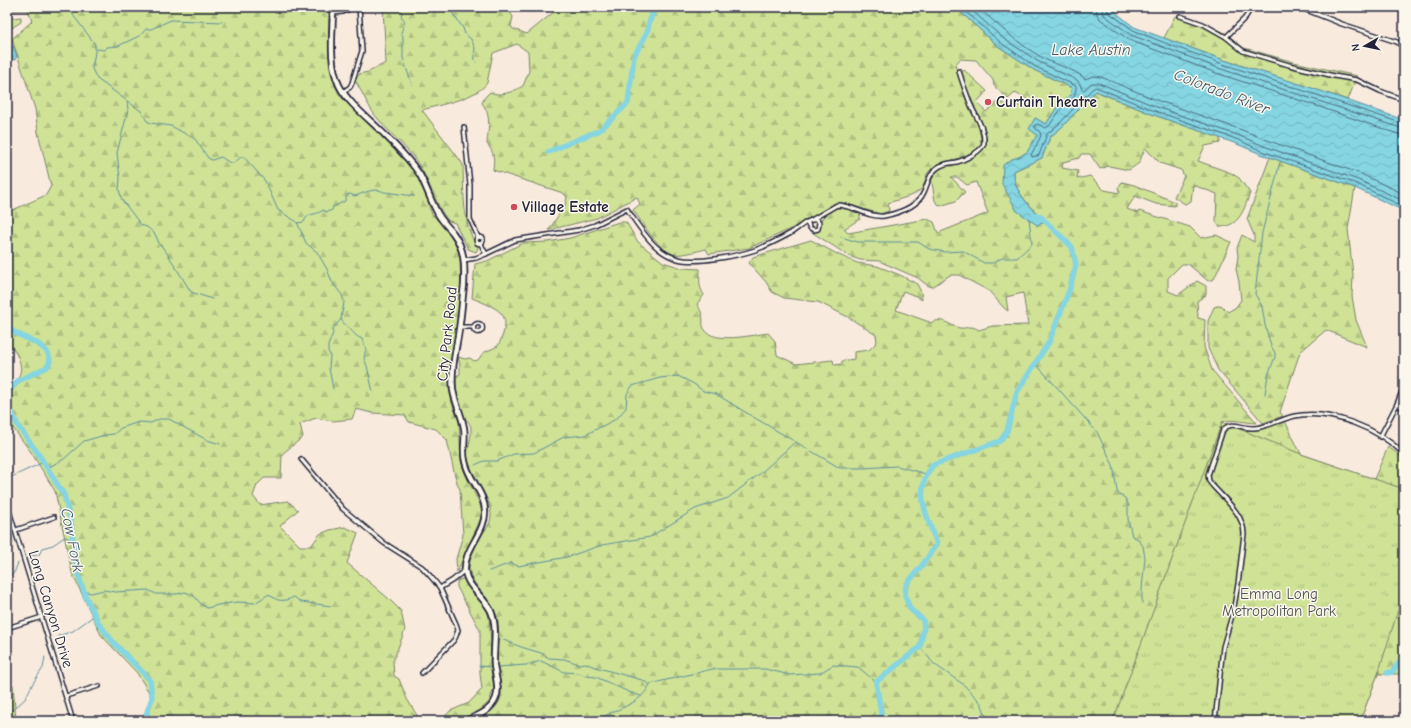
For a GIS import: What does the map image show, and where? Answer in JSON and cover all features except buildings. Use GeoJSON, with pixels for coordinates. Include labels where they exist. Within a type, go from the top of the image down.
{"type":"FeatureCollection","features":[{"type":"Feature","properties":{"kind":"street","name":"City Park Road"},"geometry":{"type":"LineString","coordinates":[[333,7],[333,61],[335,74],[343,92],[412,164],[420,176],[438,214],[457,239],[464,260],[464,279],[453,372],[453,390],[464,429],[465,461],[469,473],[483,501],[485,513],[465,570]]}},
{"type":"Feature","properties":{"kind":"street"},"geometry":{"type":"LineString","coordinates":[[333,13],[343,12],[353,7]]}},
{"type":"Feature","properties":{"kind":"street"},"geometry":{"type":"LineString","coordinates":[[343,92],[350,87],[352,83],[362,51],[359,7]]}},
{"type":"Feature","properties":{"kind":"street"},"geometry":{"type":"LineString","coordinates":[[1226,36],[1245,18],[1252,7]]}},
{"type":"Feature","properties":{"kind":"street"},"geometry":{"type":"LineString","coordinates":[[1299,7],[1342,24],[1397,42],[1404,46]]}},
{"type":"Feature","properties":{"kind":"street"},"geometry":{"type":"LineString","coordinates":[[1180,16],[1203,24],[1226,36],[1243,51],[1289,65],[1357,80],[1404,100]]}},
{"type":"Feature","properties":{"kind":"street"},"geometry":{"type":"LineString","coordinates":[[464,260],[476,258],[515,240],[579,230],[595,225],[627,209],[657,248],[667,255],[678,259],[692,261],[736,255],[756,250],[791,233],[837,205],[878,216],[893,214],[913,205],[921,199],[930,176],[937,168],[943,164],[961,161],[981,149],[984,143],[982,127],[970,104],[959,71]]}},
{"type":"Feature","properties":{"kind":"street"},"geometry":{"type":"LineString","coordinates":[[464,127],[470,185],[470,219],[478,237],[476,240],[477,243],[481,244],[486,254]]}},
{"type":"Feature","properties":{"kind":"street"},"geometry":{"type":"LineString","coordinates":[[808,222],[810,228],[814,230],[819,227],[818,222],[813,219]]}},
{"type":"Feature","properties":{"kind":"street"},"geometry":{"type":"LineString","coordinates":[[459,328],[473,327]]}},
{"type":"Feature","properties":{"kind":"street"},"geometry":{"type":"LineString","coordinates":[[1380,436],[1397,404],[1404,386]]}},
{"type":"Feature","properties":{"kind":"street"},"geometry":{"type":"LineString","coordinates":[[1397,404],[1404,409]]}},
{"type":"Feature","properties":{"kind":"street"},"geometry":{"type":"LineString","coordinates":[[1215,721],[1223,648],[1233,612],[1244,534],[1244,528],[1240,517],[1209,481],[1208,470],[1222,430],[1225,427],[1232,425],[1254,428],[1296,416],[1337,418],[1353,422],[1380,436],[1404,454]]}},
{"type":"Feature","properties":{"kind":"street"},"geometry":{"type":"LineString","coordinates":[[301,458],[343,509],[384,543],[422,567],[440,588],[454,617],[458,630],[454,640],[422,673]]}},
{"type":"Feature","properties":{"kind":"street","name":"Long Canyon Drive"},"geometry":{"type":"LineString","coordinates":[[7,504],[73,721]]}},
{"type":"Feature","properties":{"kind":"street"},"geometry":{"type":"LineString","coordinates":[[16,530],[54,518]]}},
{"type":"Feature","properties":{"kind":"street"},"geometry":{"type":"LineString","coordinates":[[440,588],[465,570],[469,582],[485,602],[492,615],[494,632],[494,664],[498,689],[496,698],[490,707],[481,714],[466,721]]}},
{"type":"Feature","properties":{"kind":"street"},"geometry":{"type":"LineString","coordinates":[[7,628],[42,618]]}},
{"type":"Feature","properties":{"kind":"street"},"geometry":{"type":"LineString","coordinates":[[66,696],[99,686]]}},
{"type":"Feature","properties":{"kind":"green space"},"geometry":{"type":"Polygon","coordinates":[[[7,7],[329,7],[330,64],[335,85],[340,96],[396,151],[416,173],[425,191],[432,214],[449,233],[456,244],[460,258],[461,295],[449,388],[452,403],[459,422],[461,461],[482,511],[480,520],[457,572],[456,559],[463,535],[460,489],[454,472],[447,440],[436,429],[409,422],[405,415],[372,413],[356,409],[352,419],[333,421],[316,418],[300,424],[303,437],[282,454],[281,478],[264,478],[257,485],[253,496],[260,505],[288,501],[298,510],[280,526],[300,546],[311,546],[320,534],[330,530],[345,527],[358,533],[347,563],[401,611],[405,630],[393,661],[394,676],[399,679],[407,699],[418,717],[413,721],[142,721],[151,699],[150,694],[137,673],[101,635],[72,573],[55,491],[31,452],[7,420],[7,391],[18,378],[21,368],[16,353],[7,339],[7,192],[13,210],[46,195],[51,186],[38,132],[35,109],[12,39],[32,21],[28,10],[12,10],[7,12],[7,7]]]}},
{"type":"Feature","properties":{"kind":"green space"},"geometry":{"type":"Polygon","coordinates":[[[383,7],[513,7],[509,10],[513,17],[511,26],[513,29],[527,34],[560,7],[955,7],[998,46],[1034,70],[1072,88],[1070,95],[1058,106],[1046,124],[1035,118],[1038,135],[1032,146],[1027,152],[1012,159],[1013,203],[1017,211],[1046,222],[1020,193],[1014,179],[1014,171],[1042,158],[1050,137],[1062,127],[1095,91],[1154,115],[1220,138],[1220,143],[1205,146],[1198,161],[1231,173],[1239,178],[1250,193],[1240,216],[1232,224],[1227,226],[1220,227],[1216,222],[1217,194],[1193,185],[1191,201],[1185,204],[1174,197],[1184,176],[1181,170],[1160,163],[1145,148],[1139,163],[1129,170],[1109,166],[1100,169],[1090,154],[1081,154],[1079,158],[1063,162],[1062,168],[1078,171],[1077,179],[1090,176],[1104,190],[1120,193],[1118,188],[1122,182],[1134,185],[1175,202],[1175,206],[1156,204],[1135,196],[1127,209],[1138,213],[1139,211],[1190,227],[1201,238],[1216,235],[1231,242],[1214,279],[1208,281],[1188,264],[1182,264],[1168,278],[1168,291],[1178,295],[1197,281],[1206,286],[1206,295],[1197,301],[1198,318],[1205,320],[1204,347],[1212,370],[1257,423],[1235,421],[1222,422],[1243,431],[1256,430],[1285,421],[1301,454],[1374,479],[1388,447],[1404,458],[1404,591],[1397,610],[1404,631],[1404,674],[1378,674],[1360,721],[475,721],[492,711],[499,702],[501,694],[497,670],[498,619],[488,600],[473,581],[469,569],[475,547],[490,523],[491,510],[486,496],[474,476],[468,462],[467,453],[471,438],[471,427],[464,417],[458,402],[456,376],[460,374],[458,357],[465,359],[470,358],[474,361],[478,360],[483,353],[498,346],[505,326],[502,314],[491,306],[472,298],[475,264],[487,261],[523,243],[548,242],[570,238],[619,222],[626,222],[638,242],[663,262],[682,268],[700,269],[700,285],[704,295],[697,304],[703,317],[703,325],[705,330],[717,337],[725,338],[744,337],[768,333],[775,341],[777,355],[796,364],[833,360],[834,365],[842,364],[842,361],[854,359],[854,352],[869,350],[877,342],[876,335],[848,317],[818,302],[784,298],[772,292],[766,282],[749,263],[753,257],[811,240],[857,263],[877,266],[900,275],[917,284],[921,292],[922,300],[903,291],[896,310],[932,323],[942,321],[960,328],[971,327],[979,330],[992,326],[1028,325],[1023,293],[1006,297],[1008,311],[989,291],[959,275],[950,275],[932,287],[918,278],[879,261],[860,260],[849,256],[813,233],[820,230],[821,220],[827,213],[837,208],[851,210],[860,214],[860,219],[844,229],[848,233],[927,219],[934,222],[938,233],[988,213],[976,182],[967,185],[957,177],[951,177],[965,192],[956,201],[940,206],[935,201],[931,176],[945,166],[960,163],[982,151],[985,146],[983,126],[965,86],[961,72],[964,70],[987,91],[977,102],[986,112],[997,102],[1013,104],[1029,100],[1015,93],[1008,99],[994,86],[993,80],[976,60],[960,59],[955,65],[979,128],[981,144],[979,148],[961,158],[940,163],[933,167],[927,174],[923,188],[913,195],[888,203],[889,211],[880,214],[844,203],[835,203],[815,216],[806,219],[797,226],[749,248],[709,254],[706,249],[689,253],[673,254],[661,247],[633,210],[640,204],[637,197],[597,218],[549,230],[565,205],[567,197],[563,193],[493,170],[493,156],[487,144],[488,118],[482,103],[490,92],[502,94],[511,92],[523,86],[529,71],[528,52],[517,44],[493,53],[487,83],[475,93],[467,97],[422,110],[463,165],[466,219],[478,248],[476,252],[468,249],[455,223],[449,221],[442,212],[419,165],[375,115],[355,81],[359,74],[368,72],[386,63],[383,7]]]}},
{"type":"Feature","properties":{"kind":"green space"},"geometry":{"type":"Polygon","coordinates":[[[1175,16],[1202,22],[1225,33],[1244,48],[1294,62],[1357,76],[1348,100],[1224,60],[1164,38],[1175,16]]]}},
{"type":"Feature","properties":{"kind":"green space"},"geometry":{"type":"Polygon","coordinates":[[[21,17],[21,22],[7,31],[7,19],[21,17]]]}},
{"type":"Feature","properties":{"kind":"green space"},"geometry":{"type":"Polygon","coordinates":[[[1270,157],[1355,188],[1348,229],[1353,275],[1352,296],[1356,320],[1367,347],[1326,330],[1300,352],[1280,412],[1283,416],[1263,423],[1218,370],[1208,348],[1208,321],[1214,307],[1221,305],[1228,312],[1236,307],[1241,300],[1236,269],[1238,256],[1237,248],[1242,235],[1254,242],[1254,235],[1247,219],[1270,157]]]}},
{"type":"Feature","properties":{"kind":"green space","name":"Emma Long Metropolitan Park"},"geometry":{"type":"Polygon","coordinates":[[[1222,422],[1301,454],[1404,489],[1404,591],[1378,674],[1360,721],[1113,721],[1222,422]]]}},
{"type":"Feature","properties":{"kind":"green space"},"geometry":{"type":"Polygon","coordinates":[[[464,579],[471,591],[486,608],[489,617],[491,643],[490,661],[494,688],[489,702],[480,710],[458,721],[441,721],[450,711],[469,703],[482,689],[480,674],[480,630],[457,587],[457,581],[464,579]]]}},
{"type":"Feature","properties":{"kind":"green space"},"geometry":{"type":"Polygon","coordinates":[[[7,685],[13,685],[16,721],[7,721],[7,685]]]}},
{"type":"Feature","properties":{"kind":"water","name":"Lake Austin"},"geometry":{"type":"Polygon","coordinates":[[[955,7],[1109,7],[1134,27],[1224,60],[1315,89],[1404,120],[1404,211],[1355,188],[1154,115],[1096,91],[1062,127],[1050,137],[1042,158],[1014,171],[1016,186],[1024,200],[1046,222],[1037,225],[1017,211],[1002,184],[1003,165],[1027,152],[1037,135],[1029,129],[1035,118],[1046,124],[1058,106],[1070,95],[1072,88],[1034,70],[998,46],[955,7]]]}},
{"type":"Feature","properties":{"kind":"water"},"geometry":{"type":"Polygon","coordinates":[[[7,43],[13,46],[17,56],[15,60],[7,57],[7,43]]]}},
{"type":"Feature","properties":{"kind":"waterway"},"geometry":{"type":"LineString","coordinates":[[71,7],[73,15],[95,44],[92,69],[97,79],[141,111],[147,121],[171,126],[195,139],[208,158],[212,160],[221,157],[230,163],[234,163],[241,157],[244,157],[265,181],[278,210],[297,222],[306,243],[317,252],[327,269],[332,282],[342,295],[344,302],[341,319],[356,336],[362,339],[366,349],[364,358],[373,392]]}},
{"type":"Feature","properties":{"kind":"waterway"},"geometry":{"type":"LineString","coordinates":[[399,7],[402,13],[401,16],[405,21],[401,33],[403,36],[403,58],[412,85]]}},
{"type":"Feature","properties":{"kind":"waterway"},"geometry":{"type":"LineString","coordinates":[[448,7],[463,28],[465,34],[471,39],[475,48],[474,56],[476,62]]}},
{"type":"Feature","properties":{"kind":"waterway"},"geometry":{"type":"LineString","coordinates":[[548,152],[600,130],[628,103],[634,56],[647,33],[655,7]]}},
{"type":"Feature","properties":{"kind":"waterway"},"geometry":{"type":"LineString","coordinates":[[96,49],[105,50],[107,47],[118,46],[141,35],[146,29],[151,29],[171,20],[222,22]]}},
{"type":"Feature","properties":{"kind":"waterway"},"geometry":{"type":"LineString","coordinates":[[127,101],[128,110],[117,153],[120,178],[119,190],[122,200],[141,225],[147,227],[155,234],[159,243],[167,253],[191,292],[212,299]]}},
{"type":"Feature","properties":{"kind":"waterway"},"geometry":{"type":"LineString","coordinates":[[1265,394],[1268,375],[1275,357],[1275,353],[1271,346],[1265,325],[1262,306],[1255,294],[1262,233],[1280,162]]}},
{"type":"Feature","properties":{"kind":"waterway"},"geometry":{"type":"LineString","coordinates":[[297,223],[304,222],[309,215],[323,210],[327,212],[332,210],[333,207],[345,201],[347,195],[350,194],[355,196],[377,190],[414,196]]}},
{"type":"Feature","properties":{"kind":"waterway"},"geometry":{"type":"LineString","coordinates":[[884,721],[882,719],[876,682],[920,647],[924,627],[923,620],[910,609],[905,596],[906,585],[937,544],[923,504],[923,484],[933,465],[1000,441],[1007,431],[1017,392],[1049,342],[1069,291],[1076,265],[1072,247],[1041,217],[1034,215]]}},
{"type":"Feature","properties":{"kind":"waterway"},"geometry":{"type":"LineString","coordinates":[[841,237],[858,242],[918,242],[929,249],[945,252],[963,251],[984,263],[993,263],[1002,258],[1017,258],[1032,244],[1029,218]]}},
{"type":"Feature","properties":{"kind":"waterway"},"geometry":{"type":"LineString","coordinates":[[333,389],[329,368],[330,355],[328,346],[333,333],[332,330],[341,319]]}},
{"type":"Feature","properties":{"kind":"waterway","name":"Cow Fork"},"geometry":{"type":"LineString","coordinates":[[7,327],[39,344],[48,353],[50,361],[47,367],[18,381],[7,394]]}},
{"type":"Feature","properties":{"kind":"waterway"},"geometry":{"type":"LineString","coordinates":[[1036,364],[1097,432],[1113,465],[1117,491],[1119,495],[1125,498],[1128,504],[1128,519],[1132,536],[1138,539],[1143,546],[1145,558],[1142,603]]}},
{"type":"Feature","properties":{"kind":"waterway"},"geometry":{"type":"LineString","coordinates":[[475,465],[484,461],[497,461],[514,454],[534,453],[564,437],[585,435],[616,419],[626,408],[627,394],[632,386],[660,378],[678,376],[694,384],[703,391],[716,394],[840,468],[897,466],[926,474]]}},
{"type":"Feature","properties":{"kind":"waterway","name":"Cow Fork"},"geometry":{"type":"LineString","coordinates":[[7,397],[10,409],[18,426],[37,452],[64,495],[71,523],[77,571],[85,595],[99,624],[114,643],[150,680],[152,698],[144,721]]}},
{"type":"Feature","properties":{"kind":"waterway"},"geometry":{"type":"LineString","coordinates":[[47,468],[64,459],[84,441],[114,434],[121,428],[139,422],[151,423],[159,419],[169,419],[207,440],[220,444]]}},
{"type":"Feature","properties":{"kind":"waterway"},"geometry":{"type":"LineString","coordinates":[[489,571],[511,563],[518,566],[567,557],[602,545],[650,537],[695,509],[728,498],[762,472],[795,442]]}},
{"type":"Feature","properties":{"kind":"waterway"},"geometry":{"type":"LineString","coordinates":[[7,479],[44,462]]}},
{"type":"Feature","properties":{"kind":"waterway"},"geometry":{"type":"LineString","coordinates":[[29,556],[39,555],[42,548],[53,545],[63,538],[73,538]]}},
{"type":"Feature","properties":{"kind":"waterway"},"geometry":{"type":"LineString","coordinates":[[7,577],[14,573],[18,563]]}},
{"type":"Feature","properties":{"kind":"waterway"},"geometry":{"type":"LineString","coordinates":[[84,591],[91,593],[104,590],[115,592],[148,590],[156,594],[177,594],[185,592],[193,595],[202,605],[207,608],[237,602],[255,603],[269,594],[278,600],[287,600],[294,597],[301,602],[331,606]]}},
{"type":"Feature","properties":{"kind":"waterway"},"geometry":{"type":"LineString","coordinates":[[58,636],[73,631],[95,615]]}},
{"type":"Feature","properties":{"kind":"waterway"},"geometry":{"type":"LineString","coordinates":[[501,639],[541,653],[549,658],[564,659],[579,664],[585,663],[642,680],[649,684]]}},
{"type":"Feature","properties":{"kind":"waterway"},"geometry":{"type":"LineString","coordinates":[[920,647],[934,664],[964,685],[981,703],[988,721]]}},
{"type":"Feature","properties":{"kind":"waterway"},"geometry":{"type":"LineString","coordinates":[[7,715],[25,699],[43,668],[45,657]]}},
{"type":"Feature","properties":{"kind":"waterway"},"geometry":{"type":"LineString","coordinates":[[498,667],[526,665],[541,661],[564,672],[579,673],[596,677],[641,696]]}},
{"type":"Feature","properties":{"kind":"waterway"},"geometry":{"type":"LineString","coordinates":[[1387,673],[1392,672],[1399,663],[1404,661]]}},
{"type":"Feature","properties":{"kind":"waterway"},"geometry":{"type":"LineString","coordinates":[[597,721],[634,702],[646,691],[650,684],[712,669],[765,669],[790,675],[820,673],[833,665],[858,667],[876,682]]}},
{"type":"Feature","properties":{"kind":"waterway"},"geometry":{"type":"LineString","coordinates":[[479,666],[490,667]]}},
{"type":"Feature","properties":{"kind":"place","name":"Curtain Theatre"},"geometry":{"type":"Point","coordinates":[988,102]}},
{"type":"Feature","properties":{"kind":"place","name":"Village Estate"},"geometry":{"type":"Point","coordinates":[514,207]}},
{"type":"Feature","properties":{"kind":"water label","name":"Colorado River"},"geometry":{"type":"Point","coordinates":[1222,91]}}]}
